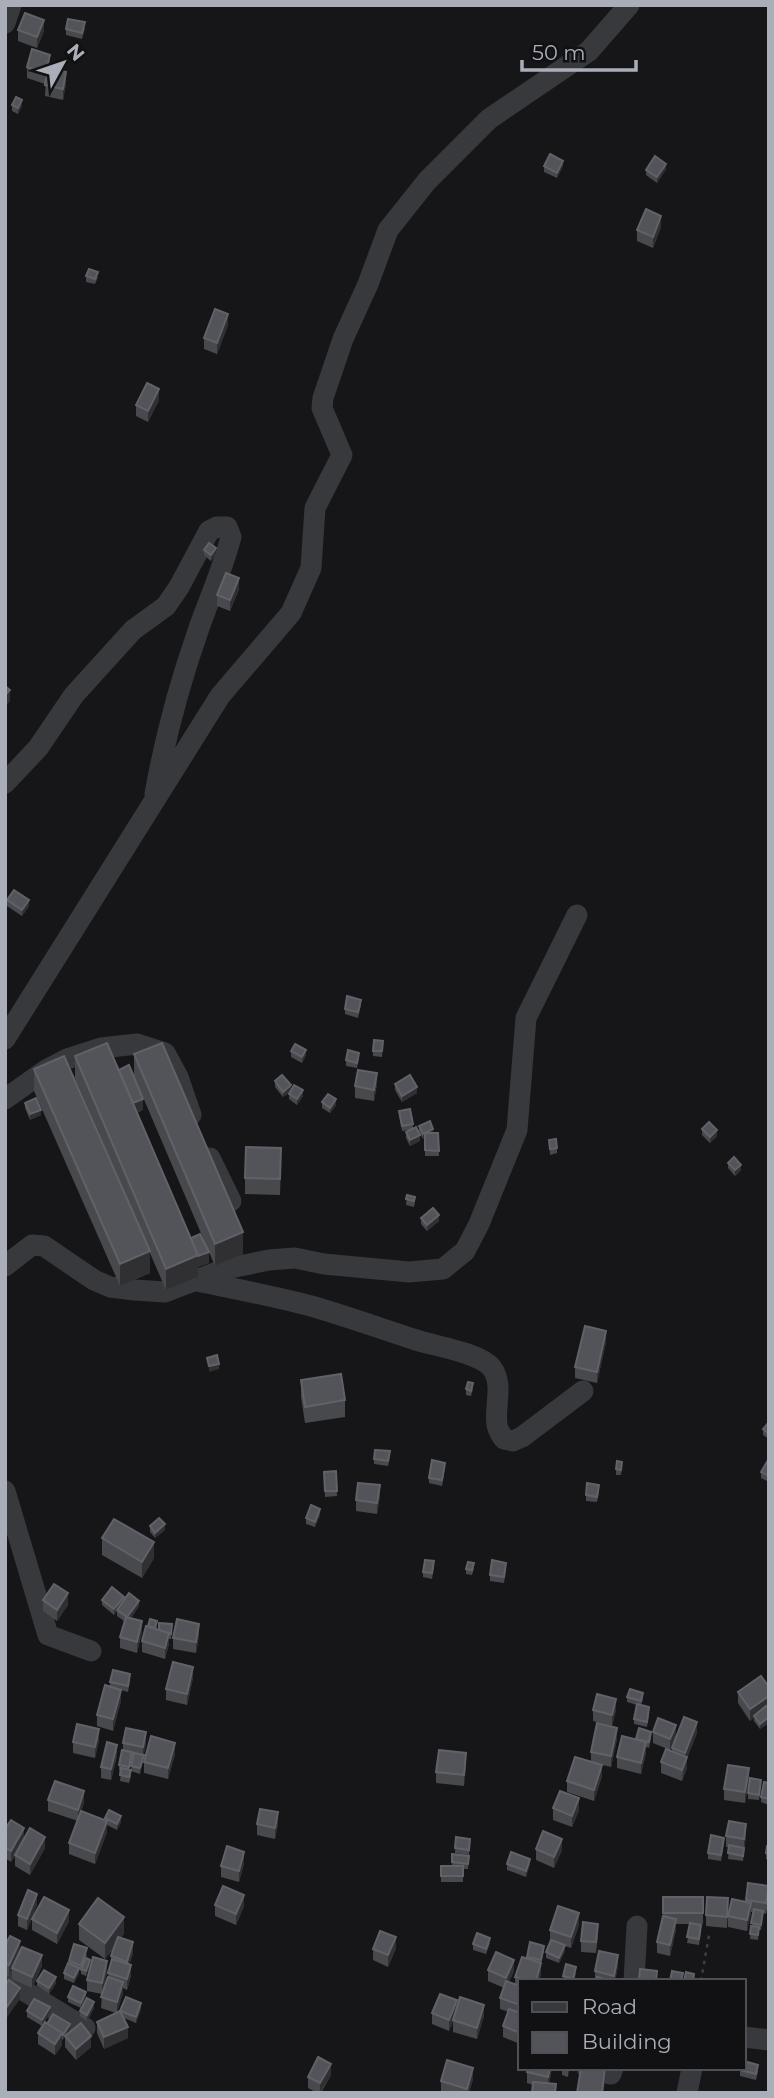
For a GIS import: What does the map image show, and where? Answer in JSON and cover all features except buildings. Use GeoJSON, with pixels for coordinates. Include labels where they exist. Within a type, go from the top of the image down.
{"type":"FeatureCollection","features":[{"type":"Feature","properties":{"kind":"street"},"geometry":{"type":"LineString","coordinates":[[5,23],[11,5]]}},
{"type":"Feature","properties":{"kind":"street"},"geometry":{"type":"LineString","coordinates":[[5,1039],[220,696],[291,613],[310,568],[316,508],[342,456],[322,408],[323,398],[343,339],[368,284],[388,230],[427,181],[489,119],[589,51],[629,5]]}},
{"type":"Feature","properties":{"kind":"street"},"geometry":{"type":"LineString","coordinates":[[5,783],[38,748],[74,695],[133,630],[166,606],[209,531],[216,527],[227,527],[231,537],[199,629],[163,748],[153,806]]}},
{"type":"Feature","properties":{"kind":"street"},"geometry":{"type":"LineString","coordinates":[[5,1266],[32,1245],[44,1246],[94,1280],[110,1287],[165,1292],[225,1269],[269,1259],[295,1258],[324,1264],[409,1272],[443,1269],[465,1251],[479,1224],[517,1130],[526,1018],[577,915]]}},
{"type":"Feature","properties":{"kind":"street"},"geometry":{"type":"LineString","coordinates":[[5,1099],[46,1070],[67,1059],[101,1048],[137,1044],[165,1053],[231,1201]]}},
{"type":"Feature","properties":{"kind":"street"},"geometry":{"type":"LineString","coordinates":[[197,1281],[309,1306],[484,1361],[490,1365],[499,1386],[497,1428],[504,1439],[513,1441],[522,1437],[583,1391]]}},
{"type":"Feature","properties":{"kind":"street"},"geometry":{"type":"LineString","coordinates":[[5,1491],[48,1635],[91,1651]]}},
{"type":"Feature","properties":{"kind":"street"},"geometry":{"type":"LineString","coordinates":[[634,1979],[636,1926]]}},
{"type":"Feature","properties":{"kind":"street"},"geometry":{"type":"LineString","coordinates":[[5,1979],[85,2028]]}},
{"type":"Feature","properties":{"kind":"street"},"geometry":{"type":"LineString","coordinates":[[746,2037],[769,2040]]}},
{"type":"Feature","properties":{"kind":"street"},"geometry":{"type":"LineString","coordinates":[[595,2070],[611,2074],[612,2070]]}},
{"type":"Feature","properties":{"kind":"street"},"geometry":{"type":"LineString","coordinates":[[687,2093],[692,2070]]}},
{"type":"Feature","properties":{"kind":"path"},"geometry":{"type":"LineString","coordinates":[[701,1979],[709,1935]]}}]}
